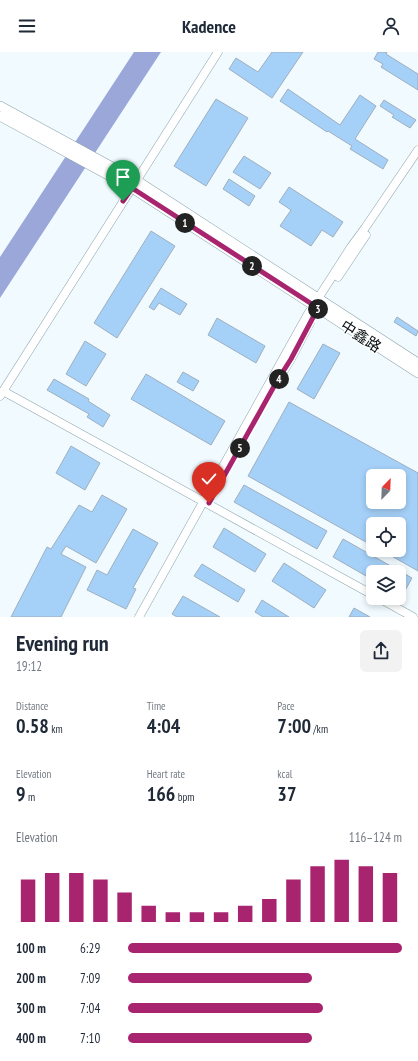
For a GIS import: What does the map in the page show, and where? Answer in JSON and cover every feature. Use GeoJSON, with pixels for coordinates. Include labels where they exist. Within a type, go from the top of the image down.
{"type":"FeatureCollection","features":[{"type":"Feature","properties":{"kind":"main road"},"geometry":{"type":"LineString","coordinates":[[0,106],[80,155]]}},
{"type":"Feature","properties":{"kind":"main road"},"geometry":{"type":"LineString","coordinates":[[0,116],[80,155]]}},
{"type":"Feature","properties":{"kind":"main road","name":"中鑫路"},"geometry":{"type":"LineString","coordinates":[[80,155],[134,184],[318,303],[418,363]]}},
{"type":"Feature","properties":{"kind":"main road","name":"中鑫路"},"geometry":{"type":"LineString","coordinates":[[318,303],[418,373]]}},
{"type":"Feature","properties":{"kind":"street"},"geometry":{"type":"LineString","coordinates":[[218,52],[2,394],[207,502],[366,591]]}},
{"type":"Feature","properties":{"kind":"street"},"geometry":{"type":"LineString","coordinates":[[145,617],[318,303],[351,248],[418,150]]}},
{"type":"Feature","properties":{"kind":"street"},"geometry":{"type":"LineString","coordinates":[[318,303],[418,159]]}},
{"type":"Feature","properties":{"kind":"street"},"geometry":{"type":"LineString","coordinates":[[139,617],[207,502]]}},
{"type":"Feature","properties":{"kind":"street"},"geometry":{"type":"LineString","coordinates":[[392,605],[413,617]]}},
{"type":"Feature","properties":{"kind":"water"},"geometry":{"type":"Polygon","coordinates":[[[134,52],[161,52],[0,298],[0,257],[134,52]]]}},
{"type":"Feature","properties":{"kind":"building"},"geometry":{"type":"Polygon","coordinates":[[[272,52],[303,52],[272,98],[229,69],[236,58],[258,72],[272,52]]]}},
{"type":"Feature","properties":{"kind":"building"},"geometry":{"type":"Polygon","coordinates":[[[378,52],[387,52],[386,54],[418,74],[418,90],[381,67],[383,64],[374,59],[378,52]]]}},
{"type":"Feature","properties":{"kind":"building"},"geometry":{"type":"Polygon","coordinates":[[[288,89],[340,125],[360,95],[376,106],[355,139],[388,160],[383,169],[350,149],[352,146],[328,131],[327,132],[280,101],[288,89]]]}},
{"type":"Feature","properties":{"kind":"building"},"geometry":{"type":"Polygon","coordinates":[[[216,99],[248,118],[206,186],[174,166],[216,99]]]}},
{"type":"Feature","properties":{"kind":"building"},"geometry":{"type":"Polygon","coordinates":[[[384,100],[416,120],[410,128],[392,117],[394,115],[380,106],[384,100]]]}},
{"type":"Feature","properties":{"kind":"building"},"geometry":{"type":"Polygon","coordinates":[[[244,156],[271,173],[260,189],[233,172],[244,156]]]}},
{"type":"Feature","properties":{"kind":"building"},"geometry":{"type":"Polygon","coordinates":[[[229,179],[255,196],[249,206],[223,189],[229,179]]]}},
{"type":"Feature","properties":{"kind":"building"},"geometry":{"type":"Polygon","coordinates":[[[289,187],[343,222],[333,237],[322,230],[311,246],[280,226],[291,210],[279,202],[289,187]]]}},
{"type":"Feature","properties":{"kind":"building"},"geometry":{"type":"Polygon","coordinates":[[[151,231],[175,246],[117,338],[94,323],[151,231]]]}},
{"type":"Feature","properties":{"kind":"building"},"geometry":{"type":"Polygon","coordinates":[[[161,288],[187,304],[180,315],[159,303],[154,310],[149,307],[161,288]]]}},
{"type":"Feature","properties":{"kind":"building"},"geometry":{"type":"Polygon","coordinates":[[[397,317],[418,331],[416,336],[394,322],[397,317]]]}},
{"type":"Feature","properties":{"kind":"building"},"geometry":{"type":"Polygon","coordinates":[[[217,318],[265,346],[256,363],[208,335],[217,318]]]}},
{"type":"Feature","properties":{"kind":"building"},"geometry":{"type":"Polygon","coordinates":[[[85,341],[106,354],[86,386],[66,374],[85,341]]]}},
{"type":"Feature","properties":{"kind":"building"},"geometry":{"type":"Polygon","coordinates":[[[323,344],[340,353],[314,399],[297,389],[323,344]]]}},
{"type":"Feature","properties":{"kind":"building"},"geometry":{"type":"Polygon","coordinates":[[[183,372],[199,381],[193,391],[177,382],[183,372]]]}},
{"type":"Feature","properties":{"kind":"building"},"geometry":{"type":"Polygon","coordinates":[[[146,374],[225,421],[211,445],[131,399],[146,374]]]}},
{"type":"Feature","properties":{"kind":"building"},"geometry":{"type":"Polygon","coordinates":[[[54,379],[89,399],[88,401],[110,415],[103,427],[87,417],[89,414],[47,390],[54,379]]]}},
{"type":"Feature","properties":{"kind":"building"},"geometry":{"type":"Polygon","coordinates":[[[289,402],[418,473],[418,571],[393,557],[406,557],[406,517],[366,517],[366,542],[248,476],[289,402]]]}},
{"type":"Feature","properties":{"kind":"building"},"geometry":{"type":"Polygon","coordinates":[[[71,446],[100,463],[85,490],[56,473],[71,446]]]}},
{"type":"Feature","properties":{"kind":"building"},"geometry":{"type":"Polygon","coordinates":[[[244,485],[327,531],[317,549],[234,502],[244,485]]]}},
{"type":"Feature","properties":{"kind":"building"},"geometry":{"type":"Polygon","coordinates":[[[102,495],[127,509],[96,563],[66,546],[61,554],[86,567],[61,617],[11,617],[47,547],[51,549],[79,505],[92,512],[102,495]]]}},
{"type":"Feature","properties":{"kind":"building"},"geometry":{"type":"Polygon","coordinates":[[[224,528],[266,554],[255,572],[213,547],[224,528]]]}},
{"type":"Feature","properties":{"kind":"building"},"geometry":{"type":"Polygon","coordinates":[[[133,529],[158,543],[133,588],[136,589],[126,609],[87,590],[97,570],[107,575],[133,529]]]}},
{"type":"Feature","properties":{"kind":"building"},"geometry":{"type":"Polygon","coordinates":[[[343,539],[366,552],[366,557],[375,557],[389,565],[366,565],[366,576],[333,557],[343,539]]]}},
{"type":"Feature","properties":{"kind":"building"},"geometry":{"type":"Polygon","coordinates":[[[284,563],[326,590],[314,608],[272,581],[284,563]]]}},
{"type":"Feature","properties":{"kind":"building"},"geometry":{"type":"Polygon","coordinates":[[[202,564],[245,590],[238,602],[194,576],[202,564]]]}},
{"type":"Feature","properties":{"kind":"building"},"geometry":{"type":"Polygon","coordinates":[[[406,575],[412,578],[406,589],[406,575]]]}},
{"type":"Feature","properties":{"kind":"building"},"geometry":{"type":"Polygon","coordinates":[[[183,596],[220,617],[177,617],[172,614],[183,596]]]}},
{"type":"Feature","properties":{"kind":"building"},"geometry":{"type":"Polygon","coordinates":[[[262,600],[289,617],[263,617],[255,612],[262,600]]]}},
{"type":"Feature","properties":{"kind":"building"},"geometry":{"type":"Polygon","coordinates":[[[354,608],[370,617],[349,617],[354,608]]]}},
{"type":"Feature","properties":{"kind":"route"},"geometry":{"type":"LineString","coordinates":[[123,201],[132,188],[318,308],[291,359],[277,381],[209,503]]}}]}
